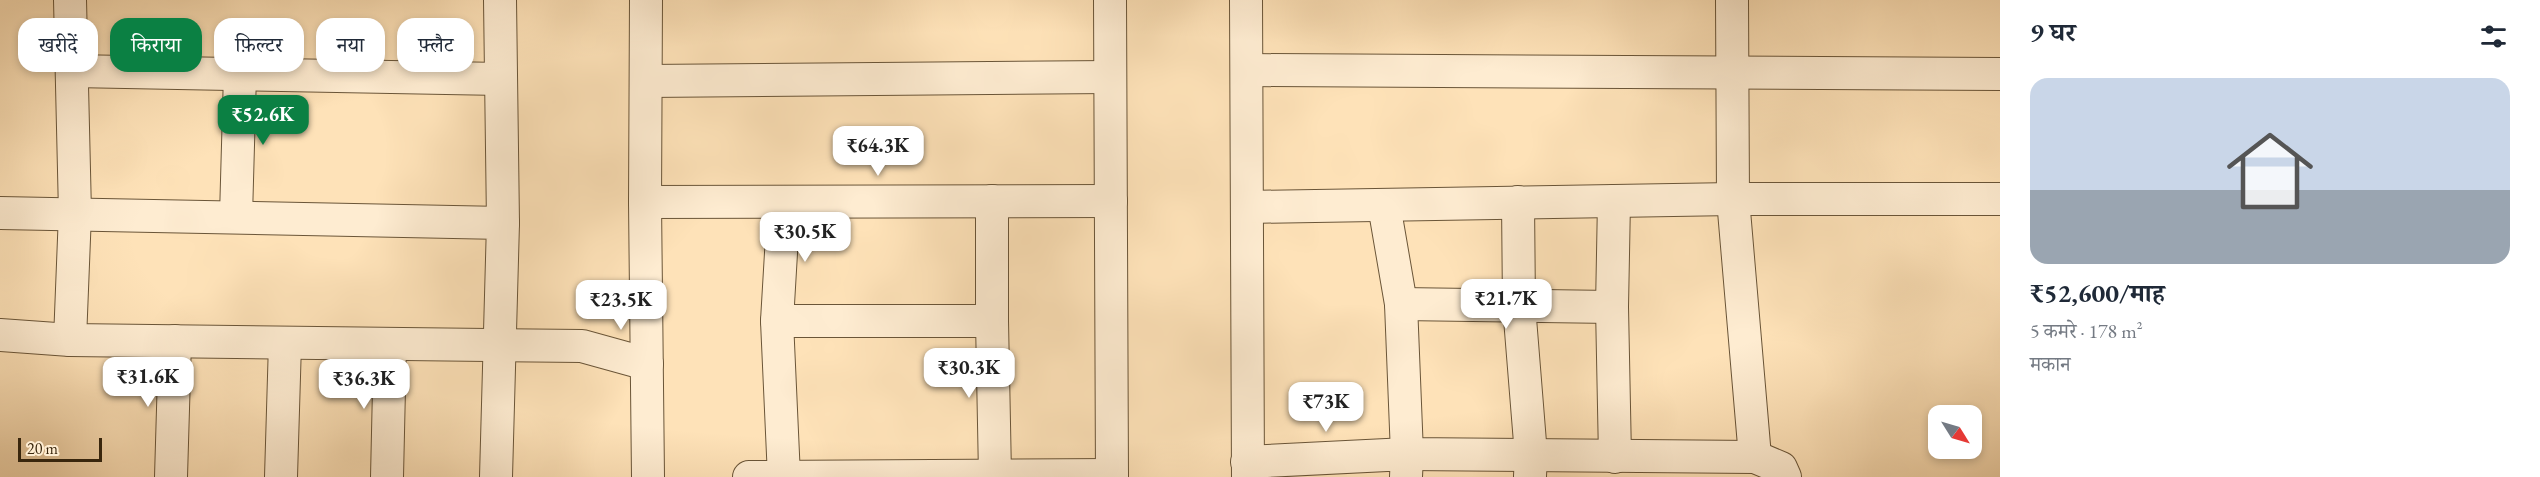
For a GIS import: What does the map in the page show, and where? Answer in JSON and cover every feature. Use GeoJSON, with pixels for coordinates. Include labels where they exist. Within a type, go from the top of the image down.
{"type":"FeatureCollection","features":[{"type":"Feature","properties":{"kind":"street"},"geometry":{"type":"LineString","coordinates":[[70,0],[71,18]]}},
{"type":"Feature","properties":{"kind":"street"},"geometry":{"type":"LineString","coordinates":[[496,477],[503,223],[500,0]]}},
{"type":"Feature","properties":{"kind":"street"},"geometry":{"type":"LineString","coordinates":[[646,0],[645,202],[648,477]]}},
{"type":"Feature","properties":{"kind":"street"},"geometry":{"type":"LineString","coordinates":[[748,477],[1112,476],[1110,0]]}},
{"type":"Feature","properties":{"kind":"street"},"geometry":{"type":"LineString","coordinates":[[1246,0],[1247,469],[1407,465],[1531,466],[1615,457],[1668,467],[1755,457],[1781,468],[1785,477]]}},
{"type":"Feature","properties":{"kind":"street"},"geometry":{"type":"LineString","coordinates":[[1732,0],[1733,199],[1755,457]]}},
{"type":"Feature","properties":{"kind":"street"},"geometry":{"type":"LineString","coordinates":[[1247,70],[2000,74]]}},
{"type":"Feature","properties":{"kind":"street"},"geometry":{"type":"LineString","coordinates":[[98,71],[501,79]]}},
{"type":"Feature","properties":{"kind":"street"},"geometry":{"type":"LineString","coordinates":[[70,340],[75,213],[73,72]]}},
{"type":"Feature","properties":{"kind":"street"},"geometry":{"type":"LineString","coordinates":[[236,216],[240,74]]}},
{"type":"Feature","properties":{"kind":"street"},"geometry":{"type":"LineString","coordinates":[[646,81],[1110,77]]}},
{"type":"Feature","properties":{"kind":"street"},"geometry":{"type":"LineString","coordinates":[[1248,207],[1733,199],[2000,199]]}},
{"type":"Feature","properties":{"kind":"street"},"geometry":{"type":"LineString","coordinates":[[992,201],[995,476]]}},
{"type":"Feature","properties":{"kind":"street"},"geometry":{"type":"LineString","coordinates":[[645,202],[1111,201]]}},
{"type":"Feature","properties":{"kind":"street"},"geometry":{"type":"LineString","coordinates":[[1614,201],[1612,307],[1615,457]]}},
{"type":"Feature","properties":{"kind":"street"},"geometry":{"type":"LineString","coordinates":[[784,202],[777,321],[784,477]]}},
{"type":"Feature","properties":{"kind":"street"},"geometry":{"type":"LineString","coordinates":[[1518,202],[1519,306],[1531,466]]}},
{"type":"Feature","properties":{"kind":"street"},"geometry":{"type":"LineString","coordinates":[[1384,205],[1401,304],[1407,465]]}},
{"type":"Feature","properties":{"kind":"street"},"geometry":{"type":"LineString","coordinates":[[0,213],[503,223]]}},
{"type":"Feature","properties":{"kind":"street"},"geometry":{"type":"LineString","coordinates":[[1401,304],[1612,307]]}},
{"type":"Feature","properties":{"kind":"street"},"geometry":{"type":"LineString","coordinates":[[777,321],[992,321]]}},
{"type":"Feature","properties":{"kind":"street"},"geometry":{"type":"LineString","coordinates":[[0,335],[70,340],[582,346],[647,364]]}},
{"type":"Feature","properties":{"kind":"street"},"geometry":{"type":"LineString","coordinates":[[171,477],[175,341]]}},
{"type":"Feature","properties":{"kind":"street"},"geometry":{"type":"LineString","coordinates":[[281,477],[285,343]]}},
{"type":"Feature","properties":{"kind":"street"},"geometry":{"type":"LineString","coordinates":[[387,477],[390,344]]}}]}
